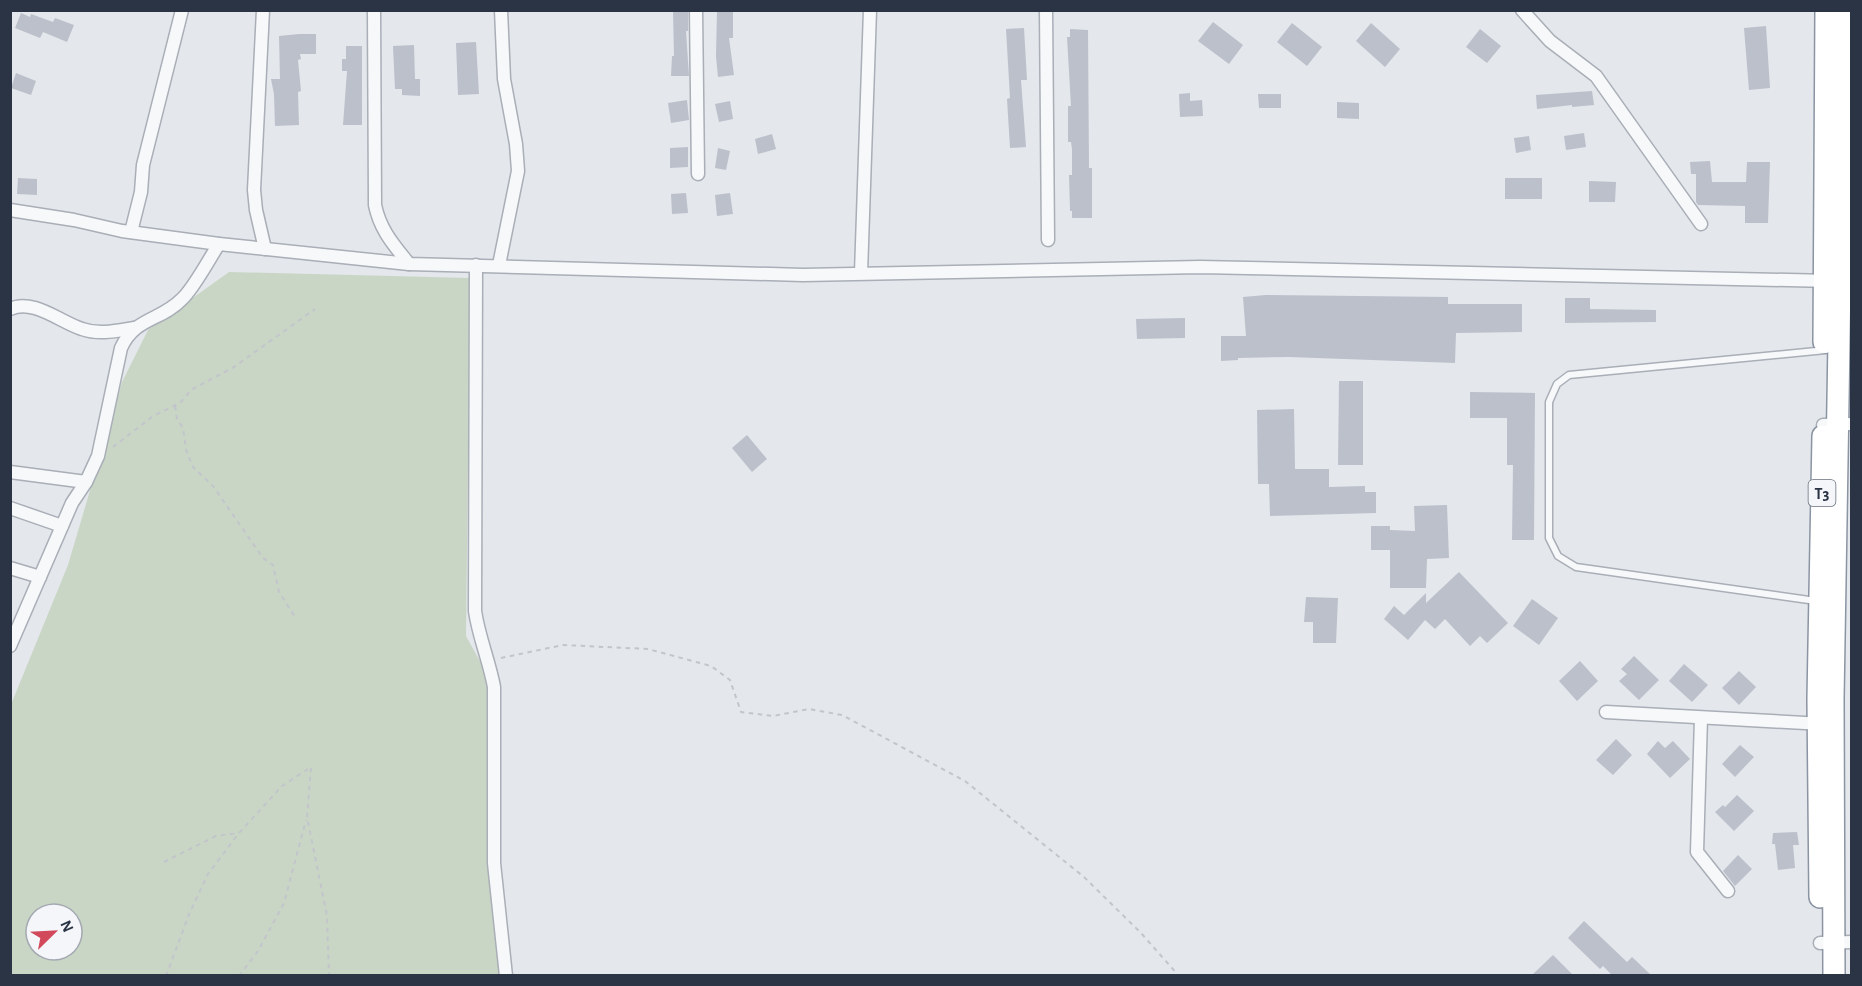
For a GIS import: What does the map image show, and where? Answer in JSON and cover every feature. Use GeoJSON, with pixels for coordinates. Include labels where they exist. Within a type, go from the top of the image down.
{"type":"FeatureCollection","features":[{"type":"Feature","properties":{"kind":"highway","name":"T3"},"geometry":{"type":"LineString","coordinates":[[1826,10],[1832,281]]}},
{"type":"Feature","properties":{"kind":"highway","name":"T3"},"geometry":{"type":"LineString","coordinates":[[1834,975],[1835,943],[1826,724],[1827,602],[1837,425],[1831,350],[1841,10]]}},
{"type":"Feature","properties":{"kind":"highway","name":"T3"},"geometry":{"type":"LineString","coordinates":[[1820,975],[1835,943]]}},
{"type":"Feature","properties":{"kind":"street"},"geometry":{"type":"LineString","coordinates":[[131,232],[141,192],[143,165],[182,10]]}},
{"type":"Feature","properties":{"kind":"street"},"geometry":{"type":"LineString","coordinates":[[263,10],[255,190],[256,210],[265,249]]}},
{"type":"Feature","properties":{"kind":"street"},"geometry":{"type":"LineString","coordinates":[[374,10],[375,205],[378,220],[385,234],[409,264]]}},
{"type":"Feature","properties":{"kind":"street"},"geometry":{"type":"LineString","coordinates":[[499,265],[518,171],[516,144],[504,79],[501,10]]}},
{"type":"Feature","properties":{"kind":"street"},"geometry":{"type":"LineString","coordinates":[[696,10],[698,174]]}},
{"type":"Feature","properties":{"kind":"street"},"geometry":{"type":"LineString","coordinates":[[861,273],[870,10]]}},
{"type":"Feature","properties":{"kind":"street"},"geometry":{"type":"LineString","coordinates":[[1046,10],[1048,240]]}},
{"type":"Feature","properties":{"kind":"street"},"geometry":{"type":"LineString","coordinates":[[1522,10],[1550,41],[1596,76],[1701,224]]}},
{"type":"Feature","properties":{"kind":"street"},"geometry":{"type":"LineString","coordinates":[[10,210],[131,232],[219,244],[409,264],[803,275],[1200,267],[1832,281]]}},
{"type":"Feature","properties":{"kind":"street"},"geometry":{"type":"LineString","coordinates":[[10,309],[23,305],[94,332],[134,328],[183,299],[219,244]]}},
{"type":"Feature","properties":{"kind":"street"},"geometry":{"type":"LineString","coordinates":[[476,265],[475,611],[479,639],[489,660],[494,687],[494,863],[506,975]]}},
{"type":"Feature","properties":{"kind":"street"},"geometry":{"type":"LineString","coordinates":[[10,646],[72,503],[86,482],[98,456],[121,348],[134,328]]}},
{"type":"Feature","properties":{"kind":"street"},"geometry":{"type":"LineString","coordinates":[[10,472],[86,482]]}},
{"type":"Feature","properties":{"kind":"street"},"geometry":{"type":"LineString","coordinates":[[10,508],[62,526]]}},
{"type":"Feature","properties":{"kind":"street"},"geometry":{"type":"LineString","coordinates":[[10,568],[40,577]]}},
{"type":"Feature","properties":{"kind":"street"},"geometry":{"type":"LineString","coordinates":[[1606,712],[1826,724]]}},
{"type":"Feature","properties":{"kind":"street"},"geometry":{"type":"LineString","coordinates":[[1701,718],[1697,852],[1728,891]]}},
{"type":"Feature","properties":{"kind":"lane"},"geometry":{"type":"LineString","coordinates":[[1827,602],[1576,567],[1558,556],[1549,538],[1549,402],[1557,384],[1569,375],[1831,350]]}},
{"type":"Feature","properties":{"kind":"path"},"geometry":{"type":"LineString","coordinates":[[98,456],[153,416],[175,406],[191,390],[234,367],[315,309]]}},
{"type":"Feature","properties":{"kind":"path"},"geometry":{"type":"LineString","coordinates":[[175,406],[177,419],[183,428],[186,450],[193,467],[213,486],[262,558],[273,565],[279,592],[296,616]]}},
{"type":"Feature","properties":{"kind":"path"},"geometry":{"type":"LineString","coordinates":[[489,660],[563,645],[648,650],[711,666],[730,680],[741,712],[773,716],[809,710],[842,716],[965,781],[1084,877],[1141,933],[1179,975]]}},
{"type":"Feature","properties":{"kind":"path"},"geometry":{"type":"LineString","coordinates":[[166,975],[190,912],[208,874],[239,833],[282,786],[311,767],[307,818],[284,903],[258,951],[239,975]]}},
{"type":"Feature","properties":{"kind":"path"},"geometry":{"type":"LineString","coordinates":[[307,818],[327,916],[329,975]]}},
{"type":"Feature","properties":{"kind":"path"},"geometry":{"type":"LineString","coordinates":[[164,862],[216,836],[239,833]]}},
{"type":"Feature","properties":{"kind":"green space"},"geometry":{"type":"Polygon","coordinates":[[[229,272],[470,278],[466,636],[488,676],[502,975],[11,975],[10,707],[68,565],[122,382],[148,330],[229,272]]]}},
{"type":"Feature","properties":{"kind":"building"},"geometry":{"type":"Polygon","coordinates":[[[673,11],[688,11],[688,31],[686,31],[689,76],[671,76],[672,56],[674,56],[673,11]]]}},
{"type":"Feature","properties":{"kind":"building"},"geometry":{"type":"Polygon","coordinates":[[[717,11],[733,11],[733,38],[729,38],[734,75],[718,77],[717,11]]]}},
{"type":"Feature","properties":{"kind":"building"},"geometry":{"type":"Polygon","coordinates":[[[21,13],[53,22],[55,18],[74,25],[67,42],[43,32],[40,38],[15,28],[21,13]]]}},
{"type":"Feature","properties":{"kind":"building"},"geometry":{"type":"Polygon","coordinates":[[[1213,22],[1243,45],[1229,64],[1198,41],[1213,22]]]}},
{"type":"Feature","properties":{"kind":"building"},"geometry":{"type":"Polygon","coordinates":[[[1292,23],[1322,47],[1307,66],[1277,42],[1292,23]]]}},
{"type":"Feature","properties":{"kind":"building"},"geometry":{"type":"Polygon","coordinates":[[[1371,23],[1400,49],[1385,67],[1356,41],[1371,23]]]}},
{"type":"Feature","properties":{"kind":"building"},"geometry":{"type":"Polygon","coordinates":[[[1766,26],[1770,88],[1749,90],[1744,28],[1766,26]]]}},
{"type":"Feature","properties":{"kind":"building"},"geometry":{"type":"Polygon","coordinates":[[[1024,28],[1027,80],[1021,80],[1026,147],[1010,148],[1006,29],[1024,28]]]}},
{"type":"Feature","properties":{"kind":"building"},"geometry":{"type":"Polygon","coordinates":[[[1070,29],[1088,30],[1089,168],[1092,168],[1092,218],[1072,218],[1072,211],[1070,211],[1069,175],[1072,175],[1072,149],[1071,142],[1068,142],[1068,106],[1071,106],[1067,37],[1070,37],[1070,29]]]}},
{"type":"Feature","properties":{"kind":"building"},"geometry":{"type":"Polygon","coordinates":[[[1480,29],[1501,46],[1487,63],[1466,47],[1480,29]]]}},
{"type":"Feature","properties":{"kind":"building"},"geometry":{"type":"Polygon","coordinates":[[[316,34],[316,54],[300,54],[301,59],[298,60],[301,91],[298,92],[299,125],[275,126],[271,79],[280,79],[279,36],[316,34]]]}},
{"type":"Feature","properties":{"kind":"building"},"geometry":{"type":"Polygon","coordinates":[[[476,42],[479,94],[458,95],[456,43],[476,42]]]}},
{"type":"Feature","properties":{"kind":"building"},"geometry":{"type":"Polygon","coordinates":[[[414,45],[415,79],[420,79],[420,96],[402,95],[402,89],[395,89],[393,46],[414,45]]]}},
{"type":"Feature","properties":{"kind":"building"},"geometry":{"type":"Polygon","coordinates":[[[346,46],[362,46],[362,125],[343,125],[347,71],[342,71],[342,59],[346,59],[346,46]]]}},
{"type":"Feature","properties":{"kind":"building"},"geometry":{"type":"Polygon","coordinates":[[[16,73],[36,81],[31,95],[11,88],[16,73]]]}},
{"type":"Feature","properties":{"kind":"building"},"geometry":{"type":"Polygon","coordinates":[[[1592,91],[1594,105],[1537,109],[1536,95],[1592,91]]]}},
{"type":"Feature","properties":{"kind":"building"},"geometry":{"type":"Polygon","coordinates":[[[1190,93],[1190,101],[1202,100],[1203,116],[1180,117],[1179,94],[1190,93]]]}},
{"type":"Feature","properties":{"kind":"building"},"geometry":{"type":"Polygon","coordinates":[[[1258,94],[1281,94],[1281,108],[1259,108],[1258,94]]]}},
{"type":"Feature","properties":{"kind":"building"},"geometry":{"type":"Polygon","coordinates":[[[687,100],[689,120],[671,123],[668,103],[687,100]]]}},
{"type":"Feature","properties":{"kind":"building"},"geometry":{"type":"Polygon","coordinates":[[[730,101],[733,119],[719,122],[715,104],[730,101]]]}},
{"type":"Feature","properties":{"kind":"building"},"geometry":{"type":"Polygon","coordinates":[[[1337,102],[1359,103],[1359,119],[1337,118],[1337,102]]]}},
{"type":"Feature","properties":{"kind":"building"},"geometry":{"type":"Polygon","coordinates":[[[1584,133],[1586,147],[1566,150],[1564,136],[1584,133]]]}},
{"type":"Feature","properties":{"kind":"building"},"geometry":{"type":"Polygon","coordinates":[[[772,134],[776,149],[758,154],[755,139],[772,134]]]}},
{"type":"Feature","properties":{"kind":"building"},"geometry":{"type":"Polygon","coordinates":[[[1529,136],[1531,150],[1516,153],[1514,138],[1529,136]]]}},
{"type":"Feature","properties":{"kind":"building"},"geometry":{"type":"Polygon","coordinates":[[[688,147],[688,167],[670,168],[670,148],[688,147]]]}},
{"type":"Feature","properties":{"kind":"building"},"geometry":{"type":"Polygon","coordinates":[[[718,148],[730,151],[726,170],[715,168],[718,148]]]}},
{"type":"Feature","properties":{"kind":"building"},"geometry":{"type":"Polygon","coordinates":[[[1710,161],[1712,182],[1746,182],[1747,162],[1770,162],[1768,223],[1745,223],[1745,206],[1698,205],[1696,202],[1696,174],[1691,174],[1690,162],[1710,161]]]}},
{"type":"Feature","properties":{"kind":"building"},"geometry":{"type":"Polygon","coordinates":[[[18,178],[37,179],[37,195],[17,194],[18,178]]]}},
{"type":"Feature","properties":{"kind":"building"},"geometry":{"type":"Polygon","coordinates":[[[1505,178],[1542,178],[1542,199],[1505,199],[1505,178]]]}},
{"type":"Feature","properties":{"kind":"building"},"geometry":{"type":"Polygon","coordinates":[[[1589,181],[1616,182],[1615,202],[1589,202],[1589,181]]]}},
{"type":"Feature","properties":{"kind":"building"},"geometry":{"type":"Polygon","coordinates":[[[686,193],[688,213],[672,214],[671,194],[686,193]]]}},
{"type":"Feature","properties":{"kind":"building"},"geometry":{"type":"Polygon","coordinates":[[[730,193],[733,214],[717,216],[715,195],[730,193]]]}},
{"type":"Feature","properties":{"kind":"building"},"geometry":{"type":"Polygon","coordinates":[[[1266,295],[1448,297],[1448,304],[1522,304],[1522,332],[1456,333],[1455,363],[1289,357],[1238,358],[1238,360],[1221,361],[1221,336],[1246,336],[1243,297],[1266,295]]]}},
{"type":"Feature","properties":{"kind":"building"},"geometry":{"type":"Polygon","coordinates":[[[1565,298],[1590,298],[1590,309],[1656,310],[1656,322],[1565,323],[1565,298]]]}},
{"type":"Feature","properties":{"kind":"building"},"geometry":{"type":"Polygon","coordinates":[[[1185,318],[1185,338],[1137,339],[1136,319],[1185,318]]]}},
{"type":"Feature","properties":{"kind":"building"},"geometry":{"type":"Polygon","coordinates":[[[1339,381],[1363,381],[1363,465],[1338,465],[1339,381]]]}},
{"type":"Feature","properties":{"kind":"building"},"geometry":{"type":"Polygon","coordinates":[[[1470,392],[1535,393],[1534,540],[1512,540],[1513,465],[1507,465],[1507,418],[1470,418],[1470,392]]]}},
{"type":"Feature","properties":{"kind":"building"},"geometry":{"type":"Polygon","coordinates":[[[1294,409],[1295,469],[1329,469],[1329,487],[1365,486],[1365,492],[1376,492],[1376,513],[1270,516],[1269,484],[1258,484],[1257,410],[1294,409]]]}},
{"type":"Feature","properties":{"kind":"building"},"geometry":{"type":"Polygon","coordinates":[[[747,435],[767,459],[752,472],[732,448],[747,435]]]}},
{"type":"Feature","properties":{"kind":"building"},"geometry":{"type":"Polygon","coordinates":[[[1447,505],[1449,558],[1427,559],[1426,588],[1390,588],[1390,550],[1371,550],[1371,526],[1390,526],[1390,530],[1415,531],[1414,506],[1447,505]]]}},
{"type":"Feature","properties":{"kind":"building"},"geometry":{"type":"Polygon","coordinates":[[[1459,572],[1508,623],[1487,643],[1480,636],[1470,646],[1445,619],[1435,629],[1425,620],[1408,640],[1384,619],[1394,606],[1404,615],[1426,593],[1426,603],[1459,572]]]}},
{"type":"Feature","properties":{"kind":"building"},"geometry":{"type":"Polygon","coordinates":[[[1306,597],[1338,598],[1336,643],[1313,643],[1313,622],[1304,622],[1306,597]]]}},
{"type":"Feature","properties":{"kind":"building"},"geometry":{"type":"Polygon","coordinates":[[[1532,599],[1558,618],[1539,645],[1513,626],[1532,599]]]}},
{"type":"Feature","properties":{"kind":"building"},"geometry":{"type":"Polygon","coordinates":[[[1634,656],[1659,680],[1639,700],[1619,681],[1627,674],[1621,669],[1634,656]]]}},
{"type":"Feature","properties":{"kind":"building"},"geometry":{"type":"Polygon","coordinates":[[[1580,661],[1598,681],[1577,701],[1559,681],[1580,661]]]}},
{"type":"Feature","properties":{"kind":"building"},"geometry":{"type":"Polygon","coordinates":[[[1684,664],[1708,685],[1692,702],[1669,681],[1684,664]]]}},
{"type":"Feature","properties":{"kind":"building"},"geometry":{"type":"Polygon","coordinates":[[[1739,671],[1756,687],[1739,705],[1722,688],[1739,671]]]}},
{"type":"Feature","properties":{"kind":"building"},"geometry":{"type":"Polygon","coordinates":[[[1616,739],[1632,755],[1613,775],[1596,760],[1616,739]]]}},
{"type":"Feature","properties":{"kind":"building"},"geometry":{"type":"Polygon","coordinates":[[[1658,741],[1665,748],[1673,741],[1690,759],[1670,778],[1647,754],[1658,741]]]}},
{"type":"Feature","properties":{"kind":"building"},"geometry":{"type":"Polygon","coordinates":[[[1740,745],[1754,757],[1735,777],[1722,764],[1740,745]]]}},
{"type":"Feature","properties":{"kind":"building"},"geometry":{"type":"Polygon","coordinates":[[[1737,795],[1754,811],[1734,831],[1715,812],[1723,805],[1725,807],[1737,795]]]}},
{"type":"Feature","properties":{"kind":"building"},"geometry":{"type":"Polygon","coordinates":[[[1797,832],[1799,845],[1793,845],[1795,868],[1778,870],[1775,844],[1772,844],[1773,833],[1797,832]]]}},
{"type":"Feature","properties":{"kind":"building"},"geometry":{"type":"Polygon","coordinates":[[[1738,855],[1752,869],[1735,886],[1723,871],[1738,855]]]}},
{"type":"Feature","properties":{"kind":"building"},"geometry":{"type":"Polygon","coordinates":[[[1584,921],[1627,962],[1632,957],[1651,975],[1612,975],[1603,966],[1600,969],[1568,938],[1584,921]]]}},
{"type":"Feature","properties":{"kind":"building"},"geometry":{"type":"Polygon","coordinates":[[[1553,955],[1573,975],[1532,975],[1553,955]]]}}]}
